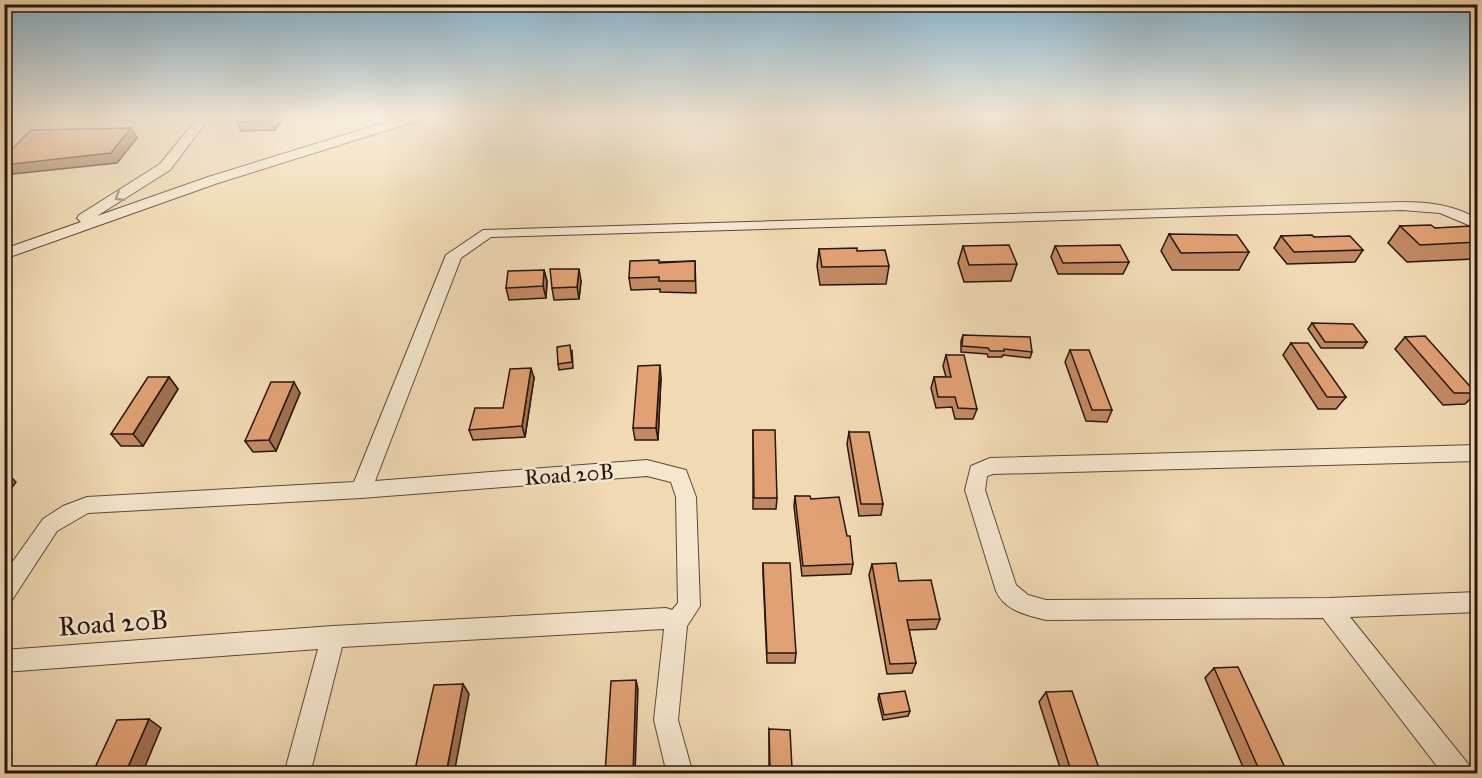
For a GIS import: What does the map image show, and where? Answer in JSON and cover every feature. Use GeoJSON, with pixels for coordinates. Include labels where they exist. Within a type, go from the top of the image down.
{"type":"FeatureCollection","features":[{"type":"Feature","properties":{"kind":"street"},"geometry":{"type":"LineString","coordinates":[[77,229],[81,219],[165,167],[177,152]]}},
{"type":"Feature","properties":{"kind":"street"},"geometry":{"type":"LineString","coordinates":[[4,254],[213,180],[302,152]]}},
{"type":"Feature","properties":{"kind":"street"},"geometry":{"type":"LineString","coordinates":[[165,167],[171,180],[182,183],[213,180]]}},
{"type":"Feature","properties":{"kind":"street"},"geometry":{"type":"LineString","coordinates":[[361,490],[454,255],[488,233],[1402,206],[1438,206],[1478,225]]}},
{"type":"Feature","properties":{"kind":"street"},"geometry":{"type":"LineString","coordinates":[[1478,453],[990,466],[978,472],[975,490],[1007,591],[1022,603],[1046,610],[1329,608],[1478,602]]}},
{"type":"Feature","properties":{"kind":"street","name":"Road 20B"},"geometry":{"type":"LineString","coordinates":[[4,593],[50,525],[70,512],[87,505],[361,490],[647,468],[679,476],[686,497],[689,606],[676,622],[666,618],[4,661]]}},
{"type":"Feature","properties":{"kind":"street"},"geometry":{"type":"LineString","coordinates":[[1329,608],[1460,774]]}},
{"type":"Feature","properties":{"kind":"street"},"geometry":{"type":"LineString","coordinates":[[676,622],[666,720],[680,774]]}},
{"type":"Feature","properties":{"kind":"street"},"geometry":{"type":"LineString","coordinates":[[297,774],[333,638]]}},
{"type":"Feature","properties":{"kind":"building"},"geometry":{"type":"Polygon","coordinates":[[[9,152],[112,152],[4,165],[4,157],[9,152]]]}},
{"type":"Feature","properties":{"kind":"building"},"geometry":{"type":"Polygon","coordinates":[[[1431,225],[1435,228],[1471,226],[1478,232],[1478,242],[1420,245],[1400,226],[1431,225]]]}},
{"type":"Feature","properties":{"kind":"building"},"geometry":{"type":"Polygon","coordinates":[[[1169,234],[1237,235],[1249,252],[1181,253],[1169,234]]]}},
{"type":"Feature","properties":{"kind":"building"},"geometry":{"type":"Polygon","coordinates":[[[1312,235],[1314,237],[1350,236],[1363,250],[1294,252],[1281,236],[1312,235]]]}},
{"type":"Feature","properties":{"kind":"building"},"geometry":{"type":"Polygon","coordinates":[[[1009,245],[1017,264],[969,265],[963,246],[1009,245]]]}},
{"type":"Feature","properties":{"kind":"building"},"geometry":{"type":"Polygon","coordinates":[[[1120,245],[1129,262],[1063,263],[1055,246],[1120,245]]]}},
{"type":"Feature","properties":{"kind":"building"},"geometry":{"type":"Polygon","coordinates":[[[857,248],[857,251],[885,250],[889,266],[822,267],[819,249],[857,248]]]}},
{"type":"Feature","properties":{"kind":"building"},"geometry":{"type":"Polygon","coordinates":[[[659,260],[659,263],[695,261],[695,281],[659,281],[659,277],[629,278],[630,261],[659,260]]]}},
{"type":"Feature","properties":{"kind":"building"},"geometry":{"type":"Polygon","coordinates":[[[550,269],[579,269],[577,287],[552,288],[550,269]]]}},
{"type":"Feature","properties":{"kind":"building"},"geometry":{"type":"Polygon","coordinates":[[[544,270],[543,286],[506,288],[508,271],[544,270]]]}},
{"type":"Feature","properties":{"kind":"building"},"geometry":{"type":"Polygon","coordinates":[[[1312,323],[1353,324],[1367,342],[1325,342],[1312,323]]]}},
{"type":"Feature","properties":{"kind":"building"},"geometry":{"type":"Polygon","coordinates":[[[963,335],[1030,337],[1032,352],[1004,349],[1004,351],[990,351],[988,348],[962,346],[963,335]]]}},
{"type":"Feature","properties":{"kind":"building"},"geometry":{"type":"Polygon","coordinates":[[[1425,336],[1476,393],[1454,393],[1405,337],[1425,336]]]}},
{"type":"Feature","properties":{"kind":"building"},"geometry":{"type":"Polygon","coordinates":[[[1291,343],[1308,343],[1346,397],[1327,397],[1291,343]]]}},
{"type":"Feature","properties":{"kind":"building"},"geometry":{"type":"Polygon","coordinates":[[[570,345],[572,362],[558,364],[557,347],[570,345]]]}},
{"type":"Feature","properties":{"kind":"building"},"geometry":{"type":"Polygon","coordinates":[[[1070,350],[1089,350],[1112,410],[1092,410],[1070,350]]]}},
{"type":"Feature","properties":{"kind":"building"},"geometry":{"type":"Polygon","coordinates":[[[946,355],[964,355],[977,409],[958,408],[955,397],[938,397],[934,377],[951,377],[946,355]]]}},
{"type":"Feature","properties":{"kind":"building"},"geometry":{"type":"Polygon","coordinates":[[[660,365],[656,428],[633,428],[638,366],[660,365]]]}},
{"type":"Feature","properties":{"kind":"building"},"geometry":{"type":"Polygon","coordinates":[[[531,368],[522,426],[469,430],[475,408],[503,408],[510,369],[531,368]]]}},
{"type":"Feature","properties":{"kind":"building"},"geometry":{"type":"Polygon","coordinates":[[[148,377],[169,377],[133,434],[111,434],[148,377]]]}},
{"type":"Feature","properties":{"kind":"building"},"geometry":{"type":"Polygon","coordinates":[[[271,382],[294,382],[269,440],[245,441],[271,382]]]}},
{"type":"Feature","properties":{"kind":"building"},"geometry":{"type":"Polygon","coordinates":[[[753,430],[775,430],[777,498],[754,498],[753,430]]]}},
{"type":"Feature","properties":{"kind":"building"},"geometry":{"type":"Polygon","coordinates":[[[849,432],[869,432],[883,504],[861,504],[849,432]]]}},
{"type":"Feature","properties":{"kind":"building"},"geometry":{"type":"Polygon","coordinates":[[[795,496],[810,496],[811,499],[839,497],[847,536],[850,536],[853,564],[803,566],[795,496]]]}},
{"type":"Feature","properties":{"kind":"building"},"geometry":{"type":"Polygon","coordinates":[[[763,563],[790,563],[796,653],[767,653],[763,563]]]}},
{"type":"Feature","properties":{"kind":"building"},"geometry":{"type":"Polygon","coordinates":[[[896,563],[899,581],[931,580],[940,619],[907,620],[916,663],[890,664],[872,564],[896,563]]]}},
{"type":"Feature","properties":{"kind":"building"},"geometry":{"type":"Polygon","coordinates":[[[1238,667],[1288,774],[1261,774],[1214,668],[1238,667]]]}},
{"type":"Feature","properties":{"kind":"building"},"geometry":{"type":"Polygon","coordinates":[[[636,680],[633,774],[605,774],[611,681],[636,680]]]}},
{"type":"Feature","properties":{"kind":"building"},"geometry":{"type":"Polygon","coordinates":[[[463,684],[446,774],[414,774],[434,685],[463,684]]]}},
{"type":"Feature","properties":{"kind":"building"},"geometry":{"type":"Polygon","coordinates":[[[905,691],[910,711],[884,715],[879,694],[905,691]]]}},
{"type":"Feature","properties":{"kind":"building"},"geometry":{"type":"Polygon","coordinates":[[[1072,691],[1101,774],[1072,774],[1046,692],[1072,691]]]}},
{"type":"Feature","properties":{"kind":"building"},"geometry":{"type":"Polygon","coordinates":[[[149,719],[125,774],[92,774],[117,720],[149,719]]]}},
{"type":"Feature","properties":{"kind":"building"},"geometry":{"type":"Polygon","coordinates":[[[769,729],[790,730],[792,769],[770,768],[769,729]]]}}]}
